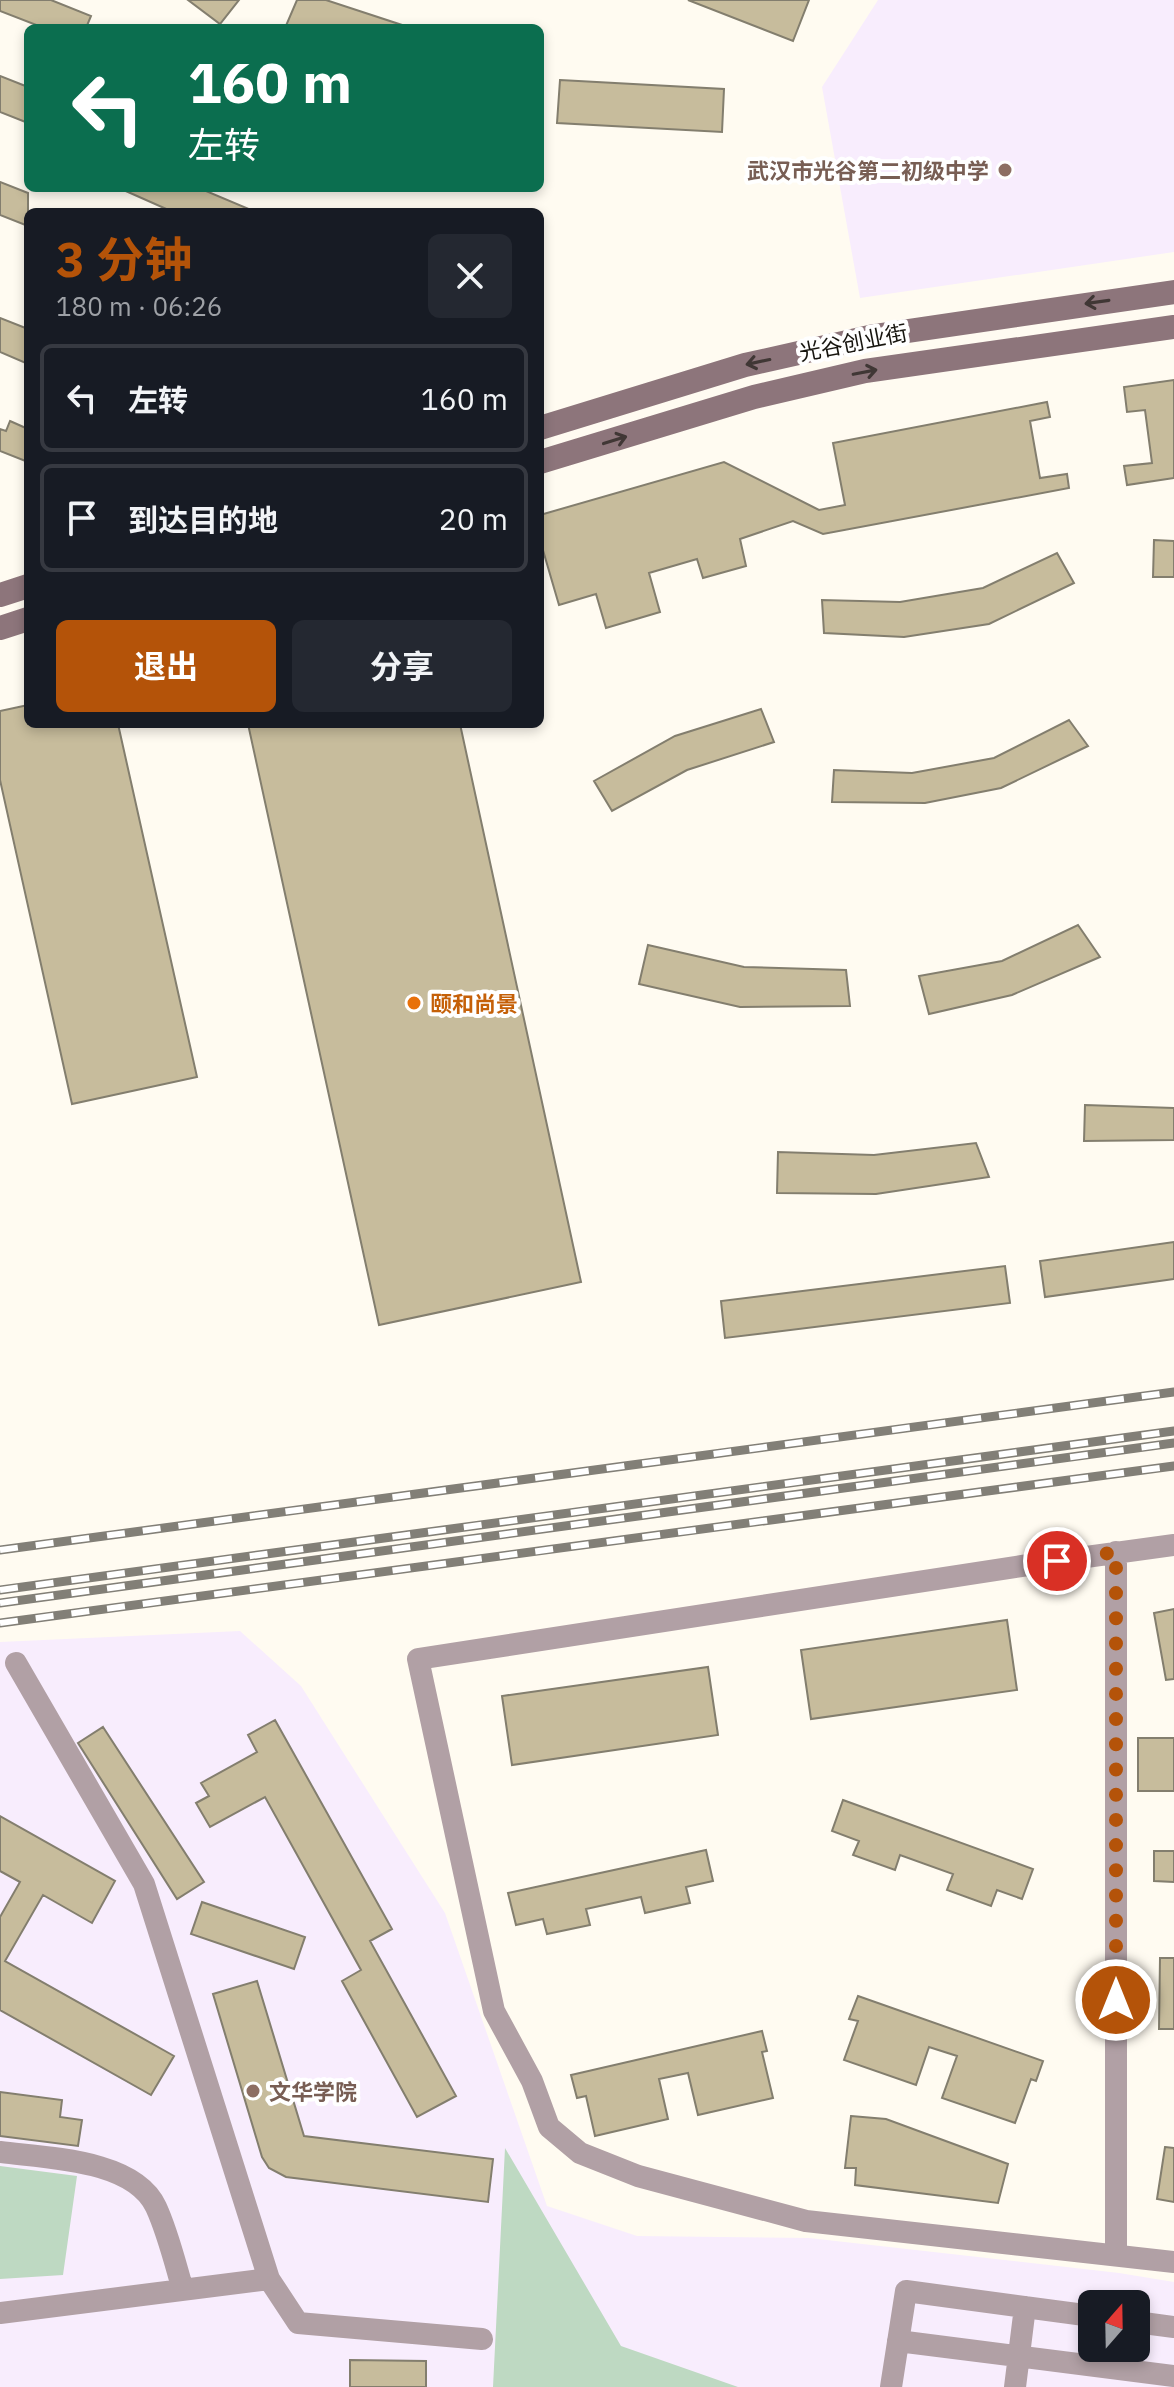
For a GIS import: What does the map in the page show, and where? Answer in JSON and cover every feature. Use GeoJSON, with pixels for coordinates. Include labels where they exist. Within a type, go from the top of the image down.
{"type":"FeatureCollection","features":[{"type":"Feature","properties":{"kind":"main road","name":"光谷创业街"},"geometry":{"type":"LineString","coordinates":[[544,427],[745,365],[874,336],[1174,292]]}},
{"type":"Feature","properties":{"kind":"main road","name":"光谷创业街"},"geometry":{"type":"LineString","coordinates":[[544,461],[754,397],[865,371],[1174,327]]}},
{"type":"Feature","properties":{"kind":"main road"},"geometry":{"type":"LineString","coordinates":[[0,595],[24,587]]}},
{"type":"Feature","properties":{"kind":"main road"},"geometry":{"type":"LineString","coordinates":[[0,628],[24,620]]}},
{"type":"Feature","properties":{"kind":"street"},"geometry":{"type":"LineString","coordinates":[[1174,1545],[418,1659],[494,2011],[532,2081],[549,2127],[580,2153],[638,2176],[806,2221],[1174,2262]]}},
{"type":"Feature","properties":{"kind":"street"},"geometry":{"type":"LineString","coordinates":[[1116,1552],[1116,2255]]}},
{"type":"Feature","properties":{"kind":"street"},"geometry":{"type":"LineString","coordinates":[[16,1663],[144,1884],[269,2279],[298,2323],[482,2339]]}},
{"type":"Feature","properties":{"kind":"street"},"geometry":{"type":"LineString","coordinates":[[0,2152],[95,2165],[132,2180],[155,2204],[183,2290]]}},
{"type":"Feature","properties":{"kind":"street"},"geometry":{"type":"LineString","coordinates":[[0,2313],[269,2279]]}},
{"type":"Feature","properties":{"kind":"street"},"geometry":{"type":"LineString","coordinates":[[891,2387],[906,2291],[1078,2314]]}},
{"type":"Feature","properties":{"kind":"street"},"geometry":{"type":"LineString","coordinates":[[1015,2387],[1025,2307]]}},
{"type":"Feature","properties":{"kind":"street"},"geometry":{"type":"LineString","coordinates":[[1150,2324],[1174,2327]]}},
{"type":"Feature","properties":{"kind":"street"},"geometry":{"type":"LineString","coordinates":[[898,2341],[1174,2376]]}},
{"type":"Feature","properties":{"kind":"shaded area","name":"武汉市光谷第二初级中学"},"geometry":{"type":"Polygon","coordinates":[[[878,0],[1174,0],[1174,252],[860,298],[822,87],[878,0]]]}},
{"type":"Feature","properties":{"kind":"shaded area","name":"文华学院"},"geometry":{"type":"Polygon","coordinates":[[[240,1631],[301,1686],[445,1913],[547,2206],[637,2236],[809,2238],[1174,2282],[1174,2387],[0,2387],[0,1642],[240,1631]]]}},
{"type":"Feature","properties":{"kind":"green space"},"geometry":{"type":"Polygon","coordinates":[[[505,2148],[621,2346],[738,2387],[493,2387],[505,2148]]]}},
{"type":"Feature","properties":{"kind":"green space"},"geometry":{"type":"Polygon","coordinates":[[[0,2166],[77,2176],[63,2275],[0,2279],[0,2166]]]}},
{"type":"Feature","properties":{"kind":"building"},"geometry":{"type":"Polygon","coordinates":[[[0,0],[51,0],[91,16],[88,24],[34,24],[0,11],[0,0]]]}},
{"type":"Feature","properties":{"kind":"building"},"geometry":{"type":"Polygon","coordinates":[[[188,0],[239,0],[220,24],[188,0]]]}},
{"type":"Feature","properties":{"kind":"building"},"geometry":{"type":"Polygon","coordinates":[[[297,0],[326,0],[399,24],[287,24],[297,0]]]}},
{"type":"Feature","properties":{"kind":"building"},"geometry":{"type":"Polygon","coordinates":[[[688,0],[809,0],[793,41],[688,0]]]}},
{"type":"Feature","properties":{"kind":"building"},"geometry":{"type":"Polygon","coordinates":[[[0,76],[24,85],[24,121],[0,112],[0,76]]]}},
{"type":"Feature","properties":{"kind":"building"},"geometry":{"type":"Polygon","coordinates":[[[560,80],[724,89],[722,132],[557,123],[560,80]]]}},
{"type":"Feature","properties":{"kind":"building"},"geometry":{"type":"Polygon","coordinates":[[[0,182],[28,193],[24,224],[0,215],[0,182]]]}},
{"type":"Feature","properties":{"kind":"building"},"geometry":{"type":"Polygon","coordinates":[[[128,192],[208,192],[246,208],[164,208],[128,192]]]}},
{"type":"Feature","properties":{"kind":"building"},"geometry":{"type":"Polygon","coordinates":[[[0,318],[24,327],[24,362],[0,352],[0,318]]]}},
{"type":"Feature","properties":{"kind":"building"},"geometry":{"type":"Polygon","coordinates":[[[1174,380],[1174,478],[1127,485],[1124,466],[1152,463],[1145,410],[1127,412],[1124,387],[1174,380]]]}},
{"type":"Feature","properties":{"kind":"building"},"geometry":{"type":"Polygon","coordinates":[[[1047,402],[1050,417],[1030,421],[1040,478],[1067,474],[1069,488],[823,534],[793,521],[740,539],[746,566],[703,578],[697,559],[649,573],[660,612],[606,628],[596,594],[559,605],[544,554],[544,514],[724,462],[819,510],[845,505],[833,443],[1047,402]]]}},
{"type":"Feature","properties":{"kind":"building"},"geometry":{"type":"Polygon","coordinates":[[[10,421],[24,427],[24,460],[0,451],[0,429],[6,431],[10,421]]]}},
{"type":"Feature","properties":{"kind":"building"},"geometry":{"type":"Polygon","coordinates":[[[1154,540],[1174,541],[1174,577],[1153,577],[1154,540]]]}},
{"type":"Feature","properties":{"kind":"building"},"geometry":{"type":"Polygon","coordinates":[[[1057,553],[1074,583],[989,624],[904,637],[824,633],[822,600],[900,602],[983,588],[1057,553]]]}},
{"type":"Feature","properties":{"kind":"building"},"geometry":{"type":"Polygon","coordinates":[[[24,706],[24,728],[119,728],[197,1077],[72,1104],[0,780],[0,711],[24,706]]]}},
{"type":"Feature","properties":{"kind":"building"},"geometry":{"type":"Polygon","coordinates":[[[761,709],[774,742],[687,770],[612,811],[594,781],[675,736],[761,709]]]}},
{"type":"Feature","properties":{"kind":"building"},"geometry":{"type":"Polygon","coordinates":[[[1069,720],[1088,746],[1001,788],[925,803],[832,802],[834,770],[912,773],[994,758],[1069,720]]]}},
{"type":"Feature","properties":{"kind":"building","name":"颐和尚景"},"geometry":{"type":"Polygon","coordinates":[[[249,728],[461,728],[581,1282],[379,1325],[249,728]]]}},
{"type":"Feature","properties":{"kind":"building"},"geometry":{"type":"Polygon","coordinates":[[[1078,925],[1100,957],[1012,995],[929,1014],[919,976],[1002,961],[1078,925]]]}},
{"type":"Feature","properties":{"kind":"building"},"geometry":{"type":"Polygon","coordinates":[[[648,945],[744,967],[846,970],[850,1006],[740,1007],[639,984],[648,945]]]}},
{"type":"Feature","properties":{"kind":"building"},"geometry":{"type":"Polygon","coordinates":[[[1085,1105],[1174,1108],[1174,1140],[1084,1141],[1085,1105]]]}},
{"type":"Feature","properties":{"kind":"building"},"geometry":{"type":"Polygon","coordinates":[[[976,1143],[989,1177],[876,1194],[777,1193],[778,1152],[874,1155],[976,1143]]]}},
{"type":"Feature","properties":{"kind":"building"},"geometry":{"type":"Polygon","coordinates":[[[1174,1242],[1174,1279],[1045,1297],[1040,1261],[1174,1242]]]}},
{"type":"Feature","properties":{"kind":"building"},"geometry":{"type":"Polygon","coordinates":[[[1005,1266],[1010,1303],[725,1338],[721,1301],[1005,1266]]]}},
{"type":"Feature","properties":{"kind":"building"},"geometry":{"type":"Polygon","coordinates":[[[1174,1609],[1174,1679],[1166,1680],[1154,1613],[1174,1609]]]}},
{"type":"Feature","properties":{"kind":"building"},"geometry":{"type":"Polygon","coordinates":[[[1007,1620],[1017,1690],[811,1719],[801,1650],[1007,1620]]]}},
{"type":"Feature","properties":{"kind":"building"},"geometry":{"type":"Polygon","coordinates":[[[708,1667],[718,1735],[512,1765],[502,1696],[708,1667]]]}},
{"type":"Feature","properties":{"kind":"building"},"geometry":{"type":"Polygon","coordinates":[[[275,1720],[392,1929],[370,1941],[456,2096],[417,2117],[342,1981],[361,1970],[265,1797],[210,1827],[196,1803],[209,1796],[201,1783],[257,1752],[248,1735],[275,1720]]]}},
{"type":"Feature","properties":{"kind":"building"},"geometry":{"type":"Polygon","coordinates":[[[103,1727],[204,1882],[177,1899],[78,1743],[103,1727]]]}},
{"type":"Feature","properties":{"kind":"building"},"geometry":{"type":"Polygon","coordinates":[[[1138,1738],[1174,1738],[1174,1791],[1138,1791],[1138,1738]]]}},
{"type":"Feature","properties":{"kind":"building"},"geometry":{"type":"Polygon","coordinates":[[[843,1800],[1033,1869],[1022,1899],[997,1890],[991,1906],[947,1890],[953,1874],[900,1855],[895,1870],[853,1855],[859,1841],[832,1831],[843,1800]]]}},
{"type":"Feature","properties":{"kind":"building"},"geometry":{"type":"Polygon","coordinates":[[[0,1816],[115,1881],[92,1923],[43,1895],[5,1961],[174,2056],[151,2095],[0,2010],[0,1917],[20,1882],[0,1871],[0,1816]]]}},
{"type":"Feature","properties":{"kind":"building"},"geometry":{"type":"Polygon","coordinates":[[[706,1850],[713,1881],[686,1887],[690,1903],[645,1913],[641,1897],[586,1909],[590,1925],[547,1934],[543,1919],[516,1925],[508,1893],[706,1850]]]}},
{"type":"Feature","properties":{"kind":"building"},"geometry":{"type":"Polygon","coordinates":[[[1154,1851],[1174,1851],[1174,1882],[1154,1881],[1154,1851]]]}},
{"type":"Feature","properties":{"kind":"building"},"geometry":{"type":"Polygon","coordinates":[[[202,1902],[305,1937],[294,1969],[191,1934],[202,1902]]]}},
{"type":"Feature","properties":{"kind":"building"},"geometry":{"type":"Polygon","coordinates":[[[1160,1958],[1174,1958],[1174,2029],[1159,2029],[1160,1958]]]}},
{"type":"Feature","properties":{"kind":"building"},"geometry":{"type":"Polygon","coordinates":[[[257,1981],[304,2136],[493,2159],[488,2202],[286,2177],[269,2168],[262,2157],[213,1994],[257,1981]]]}},
{"type":"Feature","properties":{"kind":"building"},"geometry":{"type":"Polygon","coordinates":[[[858,1996],[1043,2061],[1036,2081],[1031,2079],[1015,2123],[942,2098],[957,2056],[929,2047],[916,2085],[844,2060],[858,2021],[849,2019],[858,1996]]]}},
{"type":"Feature","properties":{"kind":"building"},"geometry":{"type":"Polygon","coordinates":[[[762,2031],[767,2051],[762,2052],[773,2098],[698,2115],[688,2073],[659,2079],[668,2119],[595,2136],[586,2096],[577,2098],[571,2075],[762,2031]]]}},
{"type":"Feature","properties":{"kind":"building"},"geometry":{"type":"Polygon","coordinates":[[[0,2092],[62,2100],[60,2117],[82,2120],[78,2146],[0,2136],[0,2092]]]}},
{"type":"Feature","properties":{"kind":"building"},"geometry":{"type":"Polygon","coordinates":[[[851,2116],[886,2119],[1008,2164],[998,2203],[855,2185],[856,2168],[845,2168],[851,2116]]]}},
{"type":"Feature","properties":{"kind":"building"},"geometry":{"type":"Polygon","coordinates":[[[1165,2147],[1174,2148],[1174,2202],[1157,2199],[1165,2147]]]}},
{"type":"Feature","properties":{"kind":"building"},"geometry":{"type":"Polygon","coordinates":[[[350,2360],[426,2361],[426,2387],[350,2387],[350,2360]]]}},
{"type":"Feature","properties":{"kind":"railway"},"geometry":{"type":"LineString","coordinates":[[0,1550],[1174,1392]]}},
{"type":"Feature","properties":{"kind":"railway"},"geometry":{"type":"LineString","coordinates":[[0,1590],[1174,1431]]}},
{"type":"Feature","properties":{"kind":"railway"},"geometry":{"type":"LineString","coordinates":[[0,1603],[1174,1443]]}},
{"type":"Feature","properties":{"kind":"railway"},"geometry":{"type":"LineString","coordinates":[[0,1623],[1174,1466]]}},
{"type":"Feature","properties":{"kind":"place","name":"武汉市光谷第二初级中学"},"geometry":{"type":"Point","coordinates":[1005,170]}},
{"type":"Feature","properties":{"kind":"place","name":"颐和尚景"},"geometry":{"type":"Point","coordinates":[414,1003]}},
{"type":"Feature","properties":{"kind":"place","name":"文华学院"},"geometry":{"type":"Point","coordinates":[253,2091]}},
{"type":"Feature","properties":{"kind":"route"},"geometry":{"type":"LineString","coordinates":[[1057,1561],[1116,1552],[1116,2000]]}}]}
